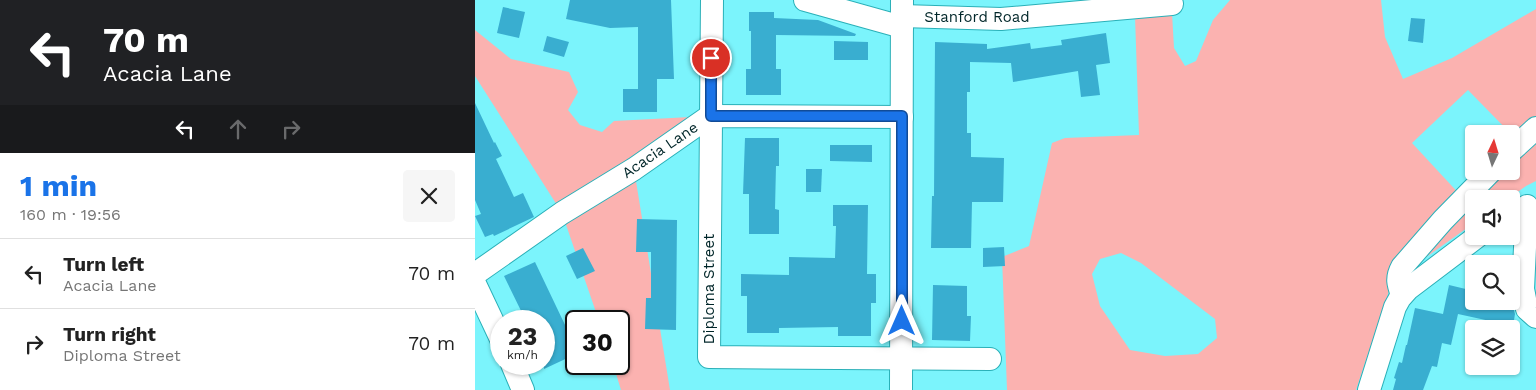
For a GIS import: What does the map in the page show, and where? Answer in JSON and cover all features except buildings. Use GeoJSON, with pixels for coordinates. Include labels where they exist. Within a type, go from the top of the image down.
{"type":"FeatureCollection","features":[{"type":"Feature","properties":{"kind":"street","name":"Diploma Street"},"geometry":{"type":"LineString","coordinates":[[711,0],[709,357],[991,359]]}},
{"type":"Feature","properties":{"kind":"street","name":"Stanford Road"},"geometry":{"type":"LineString","coordinates":[[805,0],[903,14],[1001,19],[1171,4]]}},
{"type":"Feature","properties":{"kind":"street"},"geometry":{"type":"LineString","coordinates":[[901,390],[903,14]]}},
{"type":"Feature","properties":{"kind":"street","name":"Acacia Lane"},"geometry":{"type":"LineString","coordinates":[[475,274],[562,213],[634,169],[711,116],[902,116]]}},
{"type":"Feature","properties":{"kind":"street"},"geometry":{"type":"LineString","coordinates":[[1520,143],[1536,128]]}},
{"type":"Feature","properties":{"kind":"street"},"geometry":{"type":"LineString","coordinates":[[1402,295],[1397,275],[1402,267],[1443,220],[1482,180]]}},
{"type":"Feature","properties":{"kind":"street"},"geometry":{"type":"LineString","coordinates":[[1525,208],[1523,290],[1527,309],[1536,317]]}},
{"type":"Feature","properties":{"kind":"street"},"geometry":{"type":"LineString","coordinates":[[1369,390],[1395,307],[1402,295],[1466,245]]}},
{"type":"Feature","properties":{"kind":"street"},"geometry":{"type":"LineString","coordinates":[[475,284],[490,316]]}},
{"type":"Feature","properties":{"kind":"street"},"geometry":{"type":"LineString","coordinates":[[517,375],[523,390]]}},
{"type":"Feature","properties":{"kind":"shaded area"},"geometry":{"type":"Polygon","coordinates":[[[1230,0],[1381,0],[1385,37],[1403,79],[1452,58],[1536,9],[1536,181],[1520,190],[1471,190],[1482,180],[1520,180],[1520,125],[1502,125],[1468,90],[1412,143],[1463,198],[1465,196],[1465,229],[1425,258],[1389,291],[1356,390],[1007,390],[1002,257],[1029,246],[1052,143],[1065,138],[1139,135],[1135,16],[1172,13],[1174,48],[1185,66],[1196,61],[1213,20],[1230,0]],[[1121,253],[1100,259],[1092,274],[1100,306],[1130,350],[1165,356],[1198,354],[1217,338],[1215,319],[1141,263],[1121,253]]]}},
{"type":"Feature","properties":{"kind":"shaded area"},"geometry":{"type":"Polygon","coordinates":[[[475,30],[511,59],[569,72],[578,92],[568,110],[580,125],[602,132],[614,121],[710,116],[634,169],[670,390],[621,390],[616,375],[630,375],[630,310],[595,310],[562,213],[475,76],[475,30]]]}},
{"type":"Feature","properties":{"kind":"route"},"geometry":{"type":"LineString","coordinates":[[711,58],[711,116],[902,116],[902,321]]}}]}
